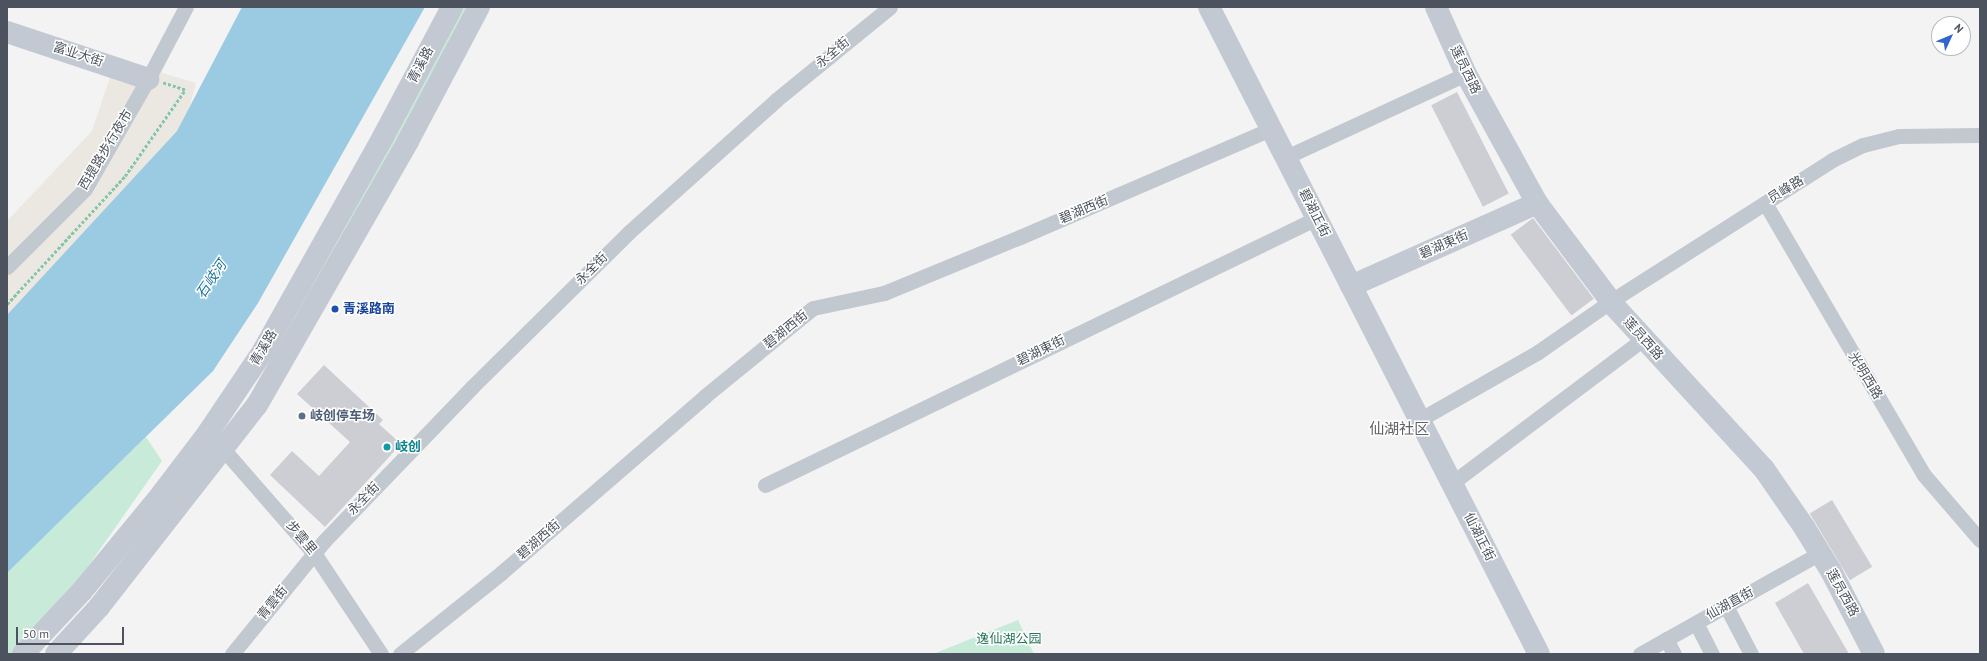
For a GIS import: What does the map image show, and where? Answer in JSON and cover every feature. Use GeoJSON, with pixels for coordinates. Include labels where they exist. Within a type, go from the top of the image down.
{"type":"FeatureCollection","features":[{"type":"Feature","properties":{"kind":"main road","name":"青溪路"},"geometry":{"type":"LineString","coordinates":[[23,654],[92,580],[208,432],[263,351],[383,137],[452,7]]}},
{"type":"Feature","properties":{"kind":"main road","name":"青溪路"},"geometry":{"type":"LineString","coordinates":[[56,654],[107,596],[257,405],[305,324],[408,141],[479,7]]}},
{"type":"Feature","properties":{"kind":"main road","name":"碧湖正街"},"geometry":{"type":"LineString","coordinates":[[1209,7],[1419,420]]}},
{"type":"Feature","properties":{"kind":"main road","name":"莲员西路"},"geometry":{"type":"LineString","coordinates":[[1436,7],[1466,74],[1537,203],[1610,301],[1643,339],[1764,469],[1820,553],[1853,612],[1874,654]]}},
{"type":"Feature","properties":{"kind":"main road","name":"富业大街"},"geometry":{"type":"LineString","coordinates":[[7,32],[148,79]]}},
{"type":"Feature","properties":{"kind":"main road","name":"碧湖東街"},"geometry":{"type":"LineString","coordinates":[[1351,286],[1537,203]]}},
{"type":"Feature","properties":{"kind":"main road"},"geometry":{"type":"LineString","coordinates":[[284,313],[294,323],[299,325],[305,324]]}},
{"type":"Feature","properties":{"kind":"main road","name":"仙湖正街"},"geometry":{"type":"LineString","coordinates":[[1419,420],[1539,654]]}},
{"type":"Feature","properties":{"kind":"main road"},"geometry":{"type":"LineString","coordinates":[[92,580],[99,581],[102,584],[107,596]]}},
{"type":"Feature","properties":{"kind":"street","name":"西提路步行夜市"},"geometry":{"type":"LineString","coordinates":[[7,267],[85,189],[148,79],[186,7]]}},
{"type":"Feature","properties":{"kind":"street","name":"永全街"},"geometry":{"type":"LineString","coordinates":[[314,553],[472,386],[628,233],[776,100],[890,7]]}},
{"type":"Feature","properties":{"kind":"street"},"geometry":{"type":"LineString","coordinates":[[1286,157],[1466,74]]}},
{"type":"Feature","properties":{"kind":"street","name":"碧湖西街"},"geometry":{"type":"LineString","coordinates":[[400,654],[501,573],[705,396],[813,308],[884,293],[1020,237],[1271,129]]}},
{"type":"Feature","properties":{"kind":"street","name":"员峰路"},"geometry":{"type":"LineString","coordinates":[[1419,420],[1538,352],[1610,301],[1832,160],[1863,146],[1899,136],[1980,135]]}},
{"type":"Feature","properties":{"kind":"street","name":"光明西路"},"geometry":{"type":"LineString","coordinates":[[1765,203],[1924,475],[1980,540]]}},
{"type":"Feature","properties":{"kind":"street","name":"碧湖東街"},"geometry":{"type":"LineString","coordinates":[[765,485],[1317,218]]}},
{"type":"Feature","properties":{"kind":"street"},"geometry":{"type":"LineString","coordinates":[[1452,483],[1643,339]]}},
{"type":"Feature","properties":{"kind":"street","name":"步雲里"},"geometry":{"type":"LineString","coordinates":[[208,432],[314,553],[381,654]]}},
{"type":"Feature","properties":{"kind":"street","name":"青雲街"},"geometry":{"type":"LineString","coordinates":[[232,654],[314,553]]}},
{"type":"Feature","properties":{"kind":"street","name":"仙湖直街"},"geometry":{"type":"LineString","coordinates":[[1640,654],[1820,553]]}},
{"type":"Feature","properties":{"kind":"street"},"geometry":{"type":"LineString","coordinates":[[1726,606],[1751,654]]}},
{"type":"Feature","properties":{"kind":"street"},"geometry":{"type":"LineString","coordinates":[[1696,622],[1712,654]]}},
{"type":"Feature","properties":{"kind":"street"},"geometry":{"type":"LineString","coordinates":[[1666,639],[1674,654]]}},
{"type":"Feature","properties":{"kind":"path"},"geometry":{"type":"LineString","coordinates":[[7,304],[125,176],[185,90],[148,79]]}},
{"type":"Feature","properties":{"kind":"shaded area"},"geometry":{"type":"Polygon","coordinates":[[[116,59],[196,83],[181,137],[7,319],[7,221],[92,131],[116,59]]]}},
{"type":"Feature","properties":{"kind":"green space"},"geometry":{"type":"Polygon","coordinates":[[[461,7],[469,7],[435,72],[300,313],[295,310],[461,7]]]}},
{"type":"Feature","properties":{"kind":"green space"},"geometry":{"type":"Polygon","coordinates":[[[146,437],[162,461],[68,595],[14,654],[7,654],[7,571],[146,437]]]}},
{"type":"Feature","properties":{"kind":"green space","name":"逸仙湖公园"},"geometry":{"type":"Polygon","coordinates":[[[1018,620],[1034,654],[933,654],[1018,620]]]}},
{"type":"Feature","properties":{"kind":"water","name":"石岐河"},"geometry":{"type":"Polygon","coordinates":[[[242,7],[425,7],[258,303],[213,371],[7,573],[7,315],[177,131],[242,7]]]}},
{"type":"Feature","properties":{"kind":"building"},"geometry":{"type":"Polygon","coordinates":[[[1457,92],[1509,194],[1483,207],[1431,105],[1457,92]]]}},
{"type":"Feature","properties":{"kind":"building"},"geometry":{"type":"Polygon","coordinates":[[[1533,218],[1594,299],[1571,316],[1511,235],[1533,218]]]}},
{"type":"Feature","properties":{"kind":"building","name":"岐创"},"geometry":{"type":"Polygon","coordinates":[[[324,365],[383,420],[379,424],[401,444],[325,527],[270,475],[292,451],[319,476],[350,442],[297,394],[324,365]]]}},
{"type":"Feature","properties":{"kind":"building"},"geometry":{"type":"Polygon","coordinates":[[[1832,500],[1872,567],[1850,580],[1810,513],[1832,500]]]}},
{"type":"Feature","properties":{"kind":"building"},"geometry":{"type":"Polygon","coordinates":[[[1808,583],[1849,654],[1804,654],[1775,603],[1808,583]]]}},
{"type":"Feature","properties":{"kind":"place","name":"青溪路南"},"geometry":{"type":"Point","coordinates":[335,309]}},
{"type":"Feature","properties":{"kind":"place","name":"岐创停车场"},"geometry":{"type":"Point","coordinates":[302,416]}},
{"type":"Feature","properties":{"kind":"place","name":"岐创"},"geometry":{"type":"Point","coordinates":[387,447]}},
{"type":"Feature","properties":{"kind":"district","name":"仙湖社区"},"geometry":{"type":"Point","coordinates":[1399,429]}}]}
